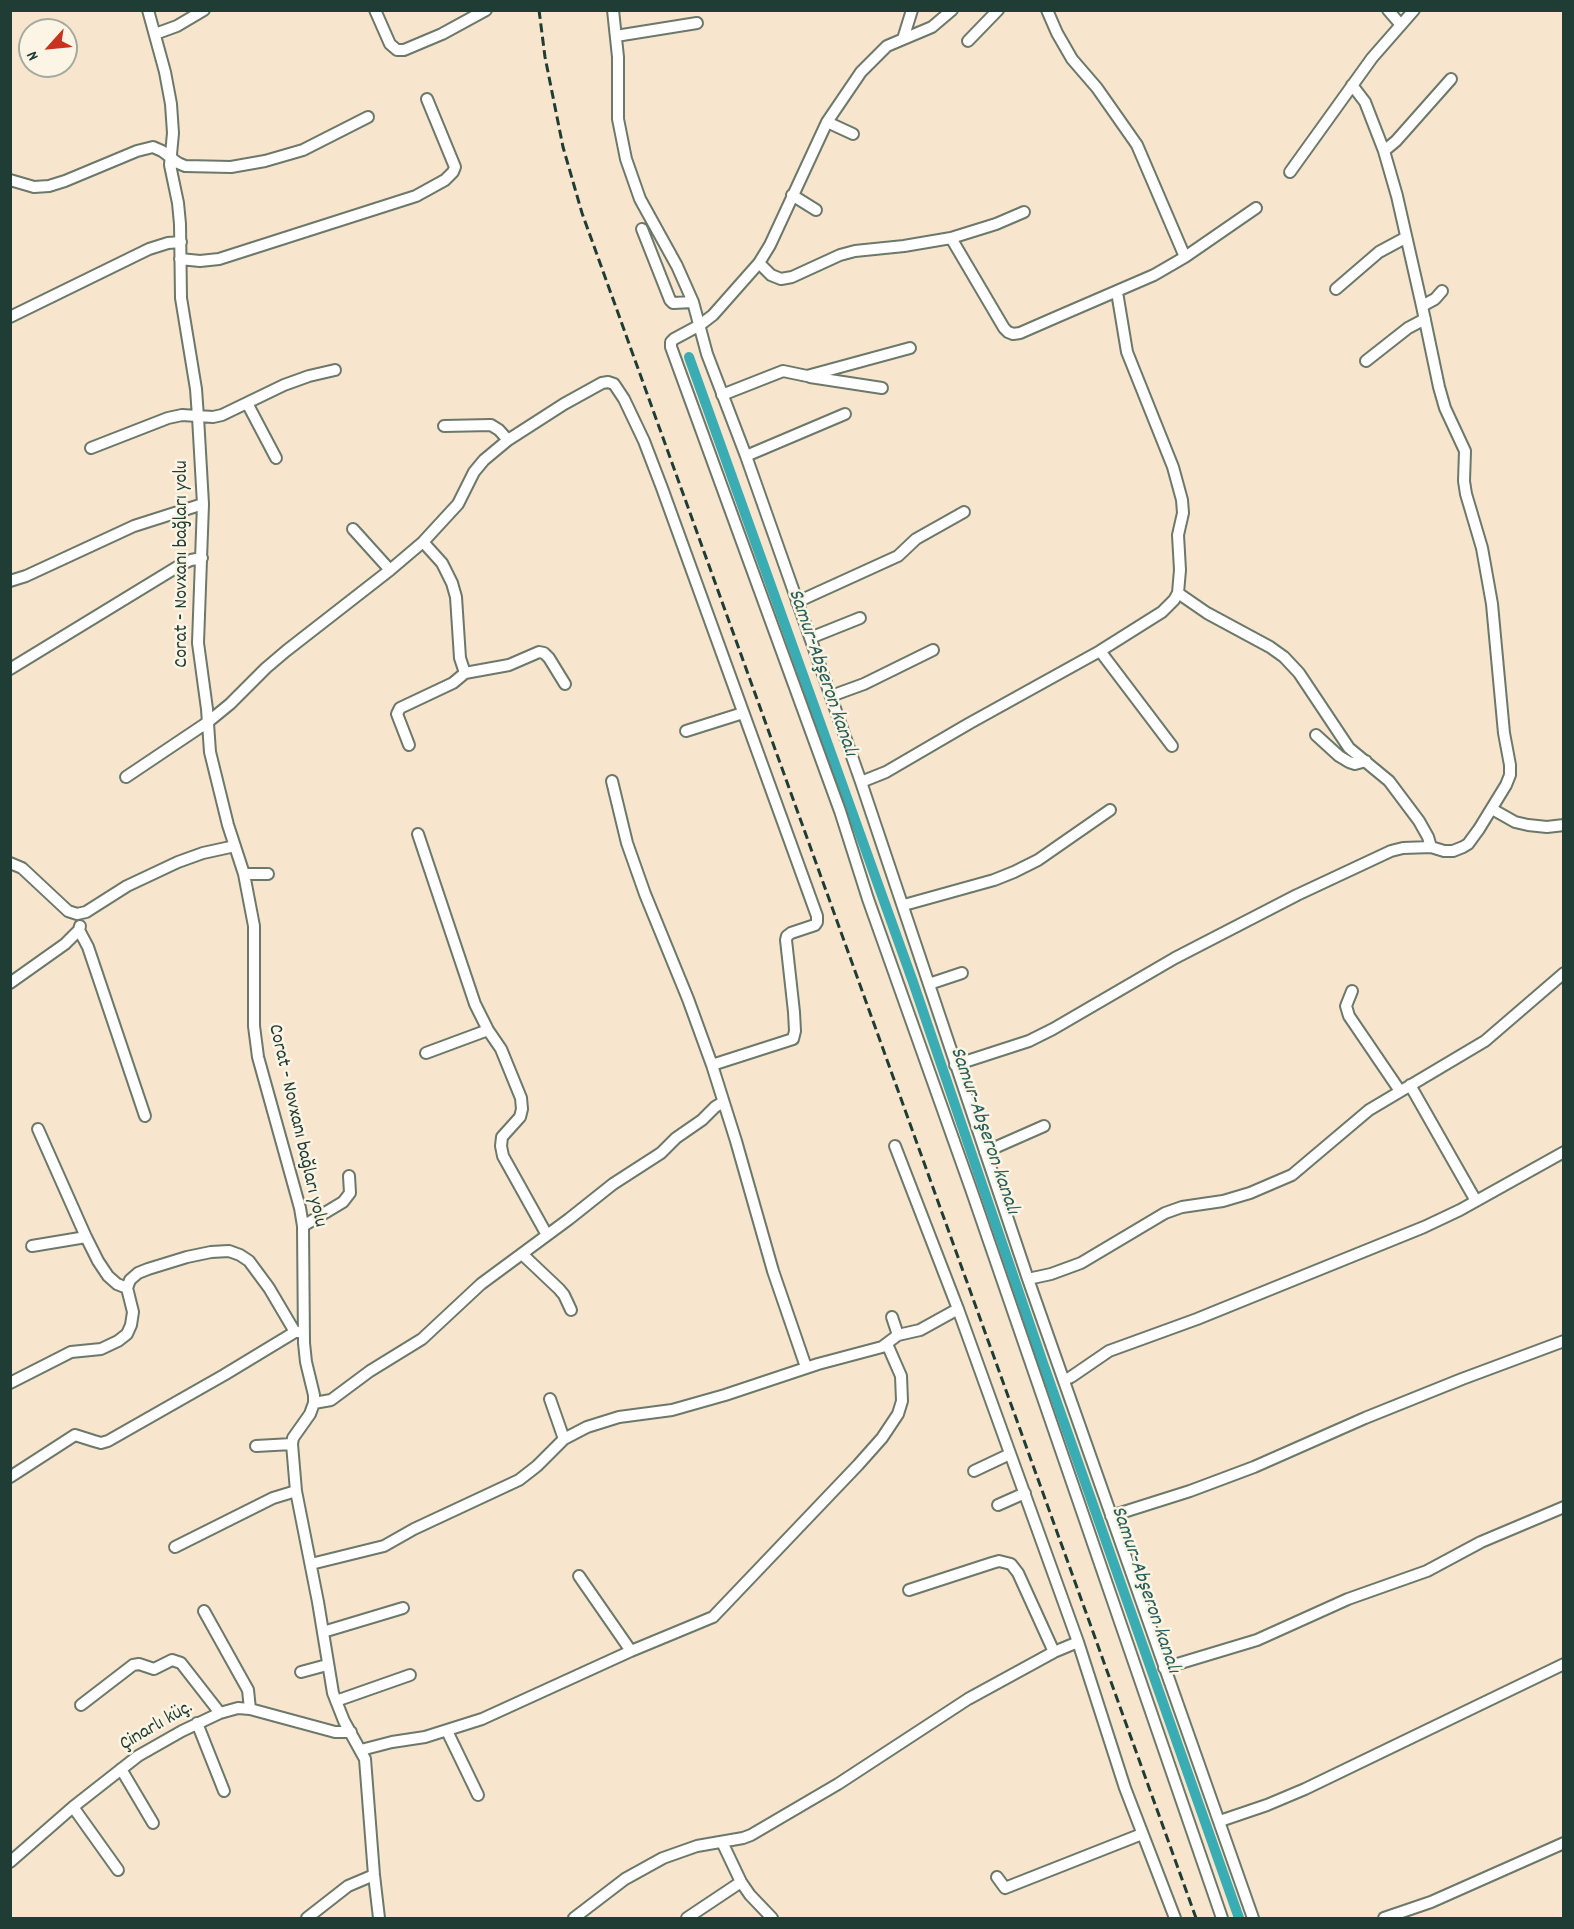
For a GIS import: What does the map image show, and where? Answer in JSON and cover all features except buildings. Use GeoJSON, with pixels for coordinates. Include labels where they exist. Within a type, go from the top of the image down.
{"type":"FeatureCollection","features":[{"type":"Feature","properties":{"kind":"street","name":"Corat - Novxanı bağları yolu"},"geometry":{"type":"LineString","coordinates":[[148,10],[171,104],[173,134],[170,159],[178,203],[183,319],[196,389],[203,504],[198,643],[212,763],[244,874],[254,926],[254,1026],[258,1057],[303,1226],[305,1270],[299,1332],[314,1403]]}},
{"type":"Feature","properties":{"kind":"street"},"geometry":{"type":"LineString","coordinates":[[155,34],[177,26],[204,10]]}},
{"type":"Feature","properties":{"kind":"street"},"geometry":{"type":"LineString","coordinates":[[375,10],[390,44],[397,50],[404,50],[442,34],[486,10]]}},
{"type":"Feature","properties":{"kind":"street"},"geometry":{"type":"LineString","coordinates":[[613,10],[619,75],[618,118],[626,159],[640,199],[677,266],[693,302],[707,354],[746,456],[904,905],[955,1065],[1028,1279],[1253,1918]]}},
{"type":"Feature","properties":{"kind":"street"},"geometry":{"type":"LineString","coordinates":[[952,10],[932,27],[887,46],[861,72],[827,122],[770,245],[759,263],[720,308],[700,325],[674,339],[671,347],[840,811],[861,878],[971,1189],[1222,1918]]}},
{"type":"Feature","properties":{"kind":"street"},"geometry":{"type":"LineString","coordinates":[[968,41],[998,10]]}},
{"type":"Feature","properties":{"kind":"street"},"geometry":{"type":"LineString","coordinates":[[1047,10],[1072,59],[1097,88],[1137,146],[1185,257]]}},
{"type":"Feature","properties":{"kind":"street"},"geometry":{"type":"LineString","coordinates":[[1388,10],[1401,25]]}},
{"type":"Feature","properties":{"kind":"street"},"geometry":{"type":"LineString","coordinates":[[1290,172],[1378,50],[1414,10]]}},
{"type":"Feature","properties":{"kind":"street"},"geometry":{"type":"LineString","coordinates":[[903,39],[907,12]]}},
{"type":"Feature","properties":{"kind":"street"},"geometry":{"type":"LineString","coordinates":[[616,36],[697,22]]}},
{"type":"Feature","properties":{"kind":"street"},"geometry":{"type":"LineString","coordinates":[[1384,151],[1396,141],[1451,79]]}},
{"type":"Feature","properties":{"kind":"street"},"geometry":{"type":"LineString","coordinates":[[955,1065],[1018,1046],[1037,1037],[1174,958],[1297,895],[1391,851],[1431,847],[1453,851],[1463,847],[1468,844],[1506,785],[1510,775],[1492,604],[1482,548],[1465,488],[1465,451],[1442,398],[1397,196],[1384,151],[1365,102],[1352,85]]}},
{"type":"Feature","properties":{"kind":"street"},"geometry":{"type":"LineString","coordinates":[[180,259],[200,261],[219,259],[416,196],[445,180],[455,167],[428,99]]}},
{"type":"Feature","properties":{"kind":"street"},"geometry":{"type":"LineString","coordinates":[[10,180],[34,186],[49,186],[137,151],[153,147],[185,166],[231,167],[265,161],[303,150],[368,117]]}},
{"type":"Feature","properties":{"kind":"street"},"geometry":{"type":"LineString","coordinates":[[827,122],[853,134]]}},
{"type":"Feature","properties":{"kind":"street"},"geometry":{"type":"LineString","coordinates":[[792,195],[816,210]]}},
{"type":"Feature","properties":{"kind":"street"},"geometry":{"type":"LineString","coordinates":[[951,238],[1008,332],[1020,333],[1154,275],[1185,257],[1256,208]]}},
{"type":"Feature","properties":{"kind":"street"},"geometry":{"type":"LineString","coordinates":[[759,263],[771,274],[781,279],[792,277],[840,255],[951,238],[996,224],[1024,212]]}},
{"type":"Feature","properties":{"kind":"street"},"geometry":{"type":"LineString","coordinates":[[642,229],[670,300],[673,303],[693,302]]}},
{"type":"Feature","properties":{"kind":"street"},"geometry":{"type":"LineString","coordinates":[[1336,289],[1379,252],[1405,238]]}},
{"type":"Feature","properties":{"kind":"street"},"geometry":{"type":"LineString","coordinates":[[10,317],[149,249],[180,242]]}},
{"type":"Feature","properties":{"kind":"street"},"geometry":{"type":"LineString","coordinates":[[1422,306],[1435,299],[1442,291]]}},
{"type":"Feature","properties":{"kind":"street"},"geometry":{"type":"LineString","coordinates":[[861,782],[886,772],[1100,651],[1162,612],[1178,593],[1180,577],[1178,535],[1183,513],[1182,500],[1173,467],[1127,352],[1117,292]]}},
{"type":"Feature","properties":{"kind":"street"},"geometry":{"type":"LineString","coordinates":[[1366,361],[1408,328],[1425,319]]}},
{"type":"Feature","properties":{"kind":"street"},"geometry":{"type":"LineString","coordinates":[[807,376],[910,348]]}},
{"type":"Feature","properties":{"kind":"street"},"geometry":{"type":"LineString","coordinates":[[91,448],[168,418],[222,415],[301,379],[335,370]]}},
{"type":"Feature","properties":{"kind":"street"},"geometry":{"type":"LineString","coordinates":[[722,395],[783,371],[882,388]]}},
{"type":"Feature","properties":{"kind":"street"},"geometry":{"type":"LineString","coordinates":[[126,777],[208,722],[286,651],[423,542],[458,504],[474,472],[484,460],[508,440],[602,383],[614,384],[624,399],[648,450],[818,920],[811,927],[791,933],[786,940],[794,1012],[793,1038],[712,1065]]}},
{"type":"Feature","properties":{"kind":"street"},"geometry":{"type":"LineString","coordinates":[[247,403],[276,458]]}},
{"type":"Feature","properties":{"kind":"street"},"geometry":{"type":"LineString","coordinates":[[746,456],[845,414]]}},
{"type":"Feature","properties":{"kind":"street"},"geometry":{"type":"LineString","coordinates":[[444,426],[491,425],[499,429],[508,440]]}},
{"type":"Feature","properties":{"kind":"street"},"geometry":{"type":"LineString","coordinates":[[10,581],[26,576],[134,526],[203,504]]}},
{"type":"Feature","properties":{"kind":"street"},"geometry":{"type":"LineString","coordinates":[[797,602],[898,556],[916,539],[964,512]]}},
{"type":"Feature","properties":{"kind":"street"},"geometry":{"type":"LineString","coordinates":[[353,529],[390,570]]}},
{"type":"Feature","properties":{"kind":"street"},"geometry":{"type":"LineString","coordinates":[[423,542],[442,563],[452,583],[456,597],[460,658],[465,672]]}},
{"type":"Feature","properties":{"kind":"street"},"geometry":{"type":"LineString","coordinates":[[10,669],[182,564],[202,558]]}},
{"type":"Feature","properties":{"kind":"street"},"geometry":{"type":"LineString","coordinates":[[1178,593],[1207,614],[1270,647],[1284,657],[1299,673],[1349,748],[1389,781],[1428,837],[1431,847]]}},
{"type":"Feature","properties":{"kind":"street"},"geometry":{"type":"LineString","coordinates":[[810,638],[860,618]]}},
{"type":"Feature","properties":{"kind":"street"},"geometry":{"type":"LineString","coordinates":[[831,696],[864,684],[933,650]]}},
{"type":"Feature","properties":{"kind":"street"},"geometry":{"type":"LineString","coordinates":[[1100,651],[1172,746]]}},
{"type":"Feature","properties":{"kind":"street"},"geometry":{"type":"LineString","coordinates":[[409,745],[397,714],[400,708],[453,683],[465,672],[508,664],[539,652],[549,658],[566,684]]}},
{"type":"Feature","properties":{"kind":"street"},"geometry":{"type":"LineString","coordinates":[[686,731],[743,713]]}},
{"type":"Feature","properties":{"kind":"street"},"geometry":{"type":"LineString","coordinates":[[1316,735],[1339,756],[1350,762],[1355,764],[1366,761]]}},
{"type":"Feature","properties":{"kind":"street"},"geometry":{"type":"LineString","coordinates":[[612,781],[627,843],[712,1065],[768,1255],[806,1367]]}},
{"type":"Feature","properties":{"kind":"street"},"geometry":{"type":"LineString","coordinates":[[1492,809],[1515,822],[1528,825],[1547,827],[1563,825]]}},
{"type":"Feature","properties":{"kind":"street"},"geometry":{"type":"LineString","coordinates":[[904,905],[1014,873],[1038,860],[1110,810]]}},
{"type":"Feature","properties":{"kind":"street"},"geometry":{"type":"LineString","coordinates":[[418,834],[476,1004],[488,1030],[501,1049],[521,1098],[520,1117],[502,1137],[503,1156],[547,1235]]}},
{"type":"Feature","properties":{"kind":"street"},"geometry":{"type":"LineString","coordinates":[[10,863],[22,868],[68,911],[81,914],[127,886],[178,862],[203,853],[235,846]]}},
{"type":"Feature","properties":{"kind":"street"},"geometry":{"type":"LineString","coordinates":[[244,874],[268,874]]}},
{"type":"Feature","properties":{"kind":"street"},"geometry":{"type":"LineString","coordinates":[[81,914],[79,930],[88,947],[145,1116]]}},
{"type":"Feature","properties":{"kind":"street"},"geometry":{"type":"LineString","coordinates":[[10,983],[64,944],[79,930]]}},
{"type":"Feature","properties":{"kind":"street"},"geometry":{"type":"LineString","coordinates":[[1028,1279],[1081,1263],[1165,1213],[1182,1207],[1223,1201],[1250,1193],[1292,1175],[1356,1120],[1485,1041],[1563,973]]}},
{"type":"Feature","properties":{"kind":"street"},"geometry":{"type":"LineString","coordinates":[[929,984],[962,974]]}},
{"type":"Feature","properties":{"kind":"street"},"geometry":{"type":"LineString","coordinates":[[1352,991],[1346,1006],[1349,1016],[1400,1091]]}},
{"type":"Feature","properties":{"kind":"street"},"geometry":{"type":"LineString","coordinates":[[426,1053],[488,1030]]}},
{"type":"Feature","properties":{"kind":"street"},"geometry":{"type":"LineString","coordinates":[[1410,1085],[1476,1201]]}},
{"type":"Feature","properties":{"kind":"street"},"geometry":{"type":"LineString","coordinates":[[380,1918],[374,1875],[366,1767],[361,1750],[336,1701],[327,1665],[311,1564],[296,1491],[293,1438],[310,1414],[314,1403],[331,1400],[370,1371],[414,1345],[468,1295],[613,1184],[661,1153],[676,1138],[723,1102]]}},
{"type":"Feature","properties":{"kind":"street"},"geometry":{"type":"LineString","coordinates":[[985,1152],[1044,1126]]}},
{"type":"Feature","properties":{"kind":"street"},"geometry":{"type":"LineString","coordinates":[[38,1129],[86,1237],[108,1276],[117,1284],[127,1288]]}},
{"type":"Feature","properties":{"kind":"street"},"geometry":{"type":"LineString","coordinates":[[895,1146],[1025,1493],[1078,1642],[1106,1733],[1175,1918]]}},
{"type":"Feature","properties":{"kind":"street"},"geometry":{"type":"LineString","coordinates":[[1064,1380],[1109,1351],[1424,1227],[1476,1201],[1563,1152]]}},
{"type":"Feature","properties":{"kind":"street"},"geometry":{"type":"LineString","coordinates":[[303,1226],[343,1202],[350,1193],[349,1176]]}},
{"type":"Feature","properties":{"kind":"street"},"geometry":{"type":"LineString","coordinates":[[32,1246],[86,1237]]}},
{"type":"Feature","properties":{"kind":"street"},"geometry":{"type":"LineString","coordinates":[[10,1383],[71,1352],[101,1349],[118,1341],[127,1334],[131,1325],[133,1312],[127,1288],[130,1280],[148,1269],[188,1257],[229,1251],[240,1255],[258,1272],[299,1332],[108,1441],[94,1442],[75,1436],[10,1478]]}},
{"type":"Feature","properties":{"kind":"street"},"geometry":{"type":"LineString","coordinates":[[522,1254],[559,1289],[571,1310]]}},
{"type":"Feature","properties":{"kind":"street"},"geometry":{"type":"LineString","coordinates":[[311,1564],[384,1546],[414,1529],[519,1480],[564,1439],[604,1420],[672,1410],[725,1395],[806,1367],[882,1347],[898,1335],[920,1330],[958,1310]]}},
{"type":"Feature","properties":{"kind":"street"},"geometry":{"type":"LineString","coordinates":[[892,1317],[898,1335]]}},
{"type":"Feature","properties":{"kind":"street"},"geometry":{"type":"LineString","coordinates":[[1111,1516],[1190,1491],[1254,1467],[1376,1414],[1563,1341]]}},
{"type":"Feature","properties":{"kind":"street"},"geometry":{"type":"LineString","coordinates":[[361,1750],[447,1731],[482,1719],[631,1651],[713,1617],[882,1438],[898,1414],[902,1401],[900,1376],[887,1344]]}},
{"type":"Feature","properties":{"kind":"street"},"geometry":{"type":"LineString","coordinates":[[550,1399],[564,1439]]}},
{"type":"Feature","properties":{"kind":"street"},"geometry":{"type":"LineString","coordinates":[[256,1446],[292,1444]]}},
{"type":"Feature","properties":{"kind":"street"},"geometry":{"type":"LineString","coordinates":[[974,1471],[1010,1454]]}},
{"type":"Feature","properties":{"kind":"street"},"geometry":{"type":"LineString","coordinates":[[175,1547],[273,1498],[296,1491]]}},
{"type":"Feature","properties":{"kind":"street"},"geometry":{"type":"LineString","coordinates":[[999,1506],[1025,1493]]}},
{"type":"Feature","properties":{"kind":"street"},"geometry":{"type":"LineString","coordinates":[[1164,1668],[1257,1640],[1322,1610],[1426,1571],[1481,1542],[1563,1507]]}},
{"type":"Feature","properties":{"kind":"street"},"geometry":{"type":"LineString","coordinates":[[909,1590],[992,1563],[1011,1564],[1018,1573],[1054,1652]]}},
{"type":"Feature","properties":{"kind":"street"},"geometry":{"type":"LineString","coordinates":[[579,1576],[631,1651]]}},
{"type":"Feature","properties":{"kind":"street"},"geometry":{"type":"LineString","coordinates":[[323,1632],[403,1608]]}},
{"type":"Feature","properties":{"kind":"street"},"geometry":{"type":"LineString","coordinates":[[204,1611],[248,1690],[250,1709]]}},
{"type":"Feature","properties":{"kind":"street"},"geometry":{"type":"LineString","coordinates":[[574,1918],[644,1867],[684,1850],[751,1835],[814,1800],[959,1704],[1054,1652],[1078,1642]]}},
{"type":"Feature","properties":{"kind":"street"},"geometry":{"type":"LineString","coordinates":[[81,1705],[133,1665],[139,1664],[154,1669],[172,1660],[181,1663],[220,1713]]}},
{"type":"Feature","properties":{"kind":"street"},"geometry":{"type":"LineString","coordinates":[[1220,1821],[1305,1789],[1563,1664]]}},
{"type":"Feature","properties":{"kind":"street"},"geometry":{"type":"LineString","coordinates":[[301,1672],[327,1665]]}},
{"type":"Feature","properties":{"kind":"street"},"geometry":{"type":"LineString","coordinates":[[336,1701],[410,1675]]}},
{"type":"Feature","properties":{"kind":"street","name":"Çinarlı küç."},"geometry":{"type":"LineString","coordinates":[[10,1862],[73,1807],[149,1749],[220,1713],[238,1708],[250,1709],[335,1732],[351,1732]]}},
{"type":"Feature","properties":{"kind":"street"},"geometry":{"type":"LineString","coordinates":[[197,1724],[224,1791]]}},
{"type":"Feature","properties":{"kind":"street"},"geometry":{"type":"LineString","coordinates":[[447,1731],[478,1795]]}},
{"type":"Feature","properties":{"kind":"street"},"geometry":{"type":"LineString","coordinates":[[121,1769],[153,1823]]}},
{"type":"Feature","properties":{"kind":"street"},"geometry":{"type":"LineString","coordinates":[[73,1807],[118,1870]]}},
{"type":"Feature","properties":{"kind":"street"},"geometry":{"type":"LineString","coordinates":[[997,1876],[1005,1888],[1142,1834]]}},
{"type":"Feature","properties":{"kind":"street"},"geometry":{"type":"LineString","coordinates":[[722,1842],[741,1882],[772,1918]]}},
{"type":"Feature","properties":{"kind":"street"},"geometry":{"type":"LineString","coordinates":[[1384,1918],[1431,1902],[1563,1843]]}},
{"type":"Feature","properties":{"kind":"street"},"geometry":{"type":"LineString","coordinates":[[307,1918],[348,1886],[374,1875]]}},
{"type":"Feature","properties":{"kind":"street"},"geometry":{"type":"LineString","coordinates":[[687,1918],[741,1882]]}},
{"type":"Feature","properties":{"kind":"waterway","name":"Samur-Abşeron kanalı"},"geometry":{"type":"LineString","coordinates":[[689,357],[913,982],[1043,1363],[1239,1918]]}},
{"type":"Feature","properties":{"kind":"railway"},"geometry":{"type":"LineString","coordinates":[[539,10],[545,57],[563,147],[582,213],[1196,1918]]}}]}
